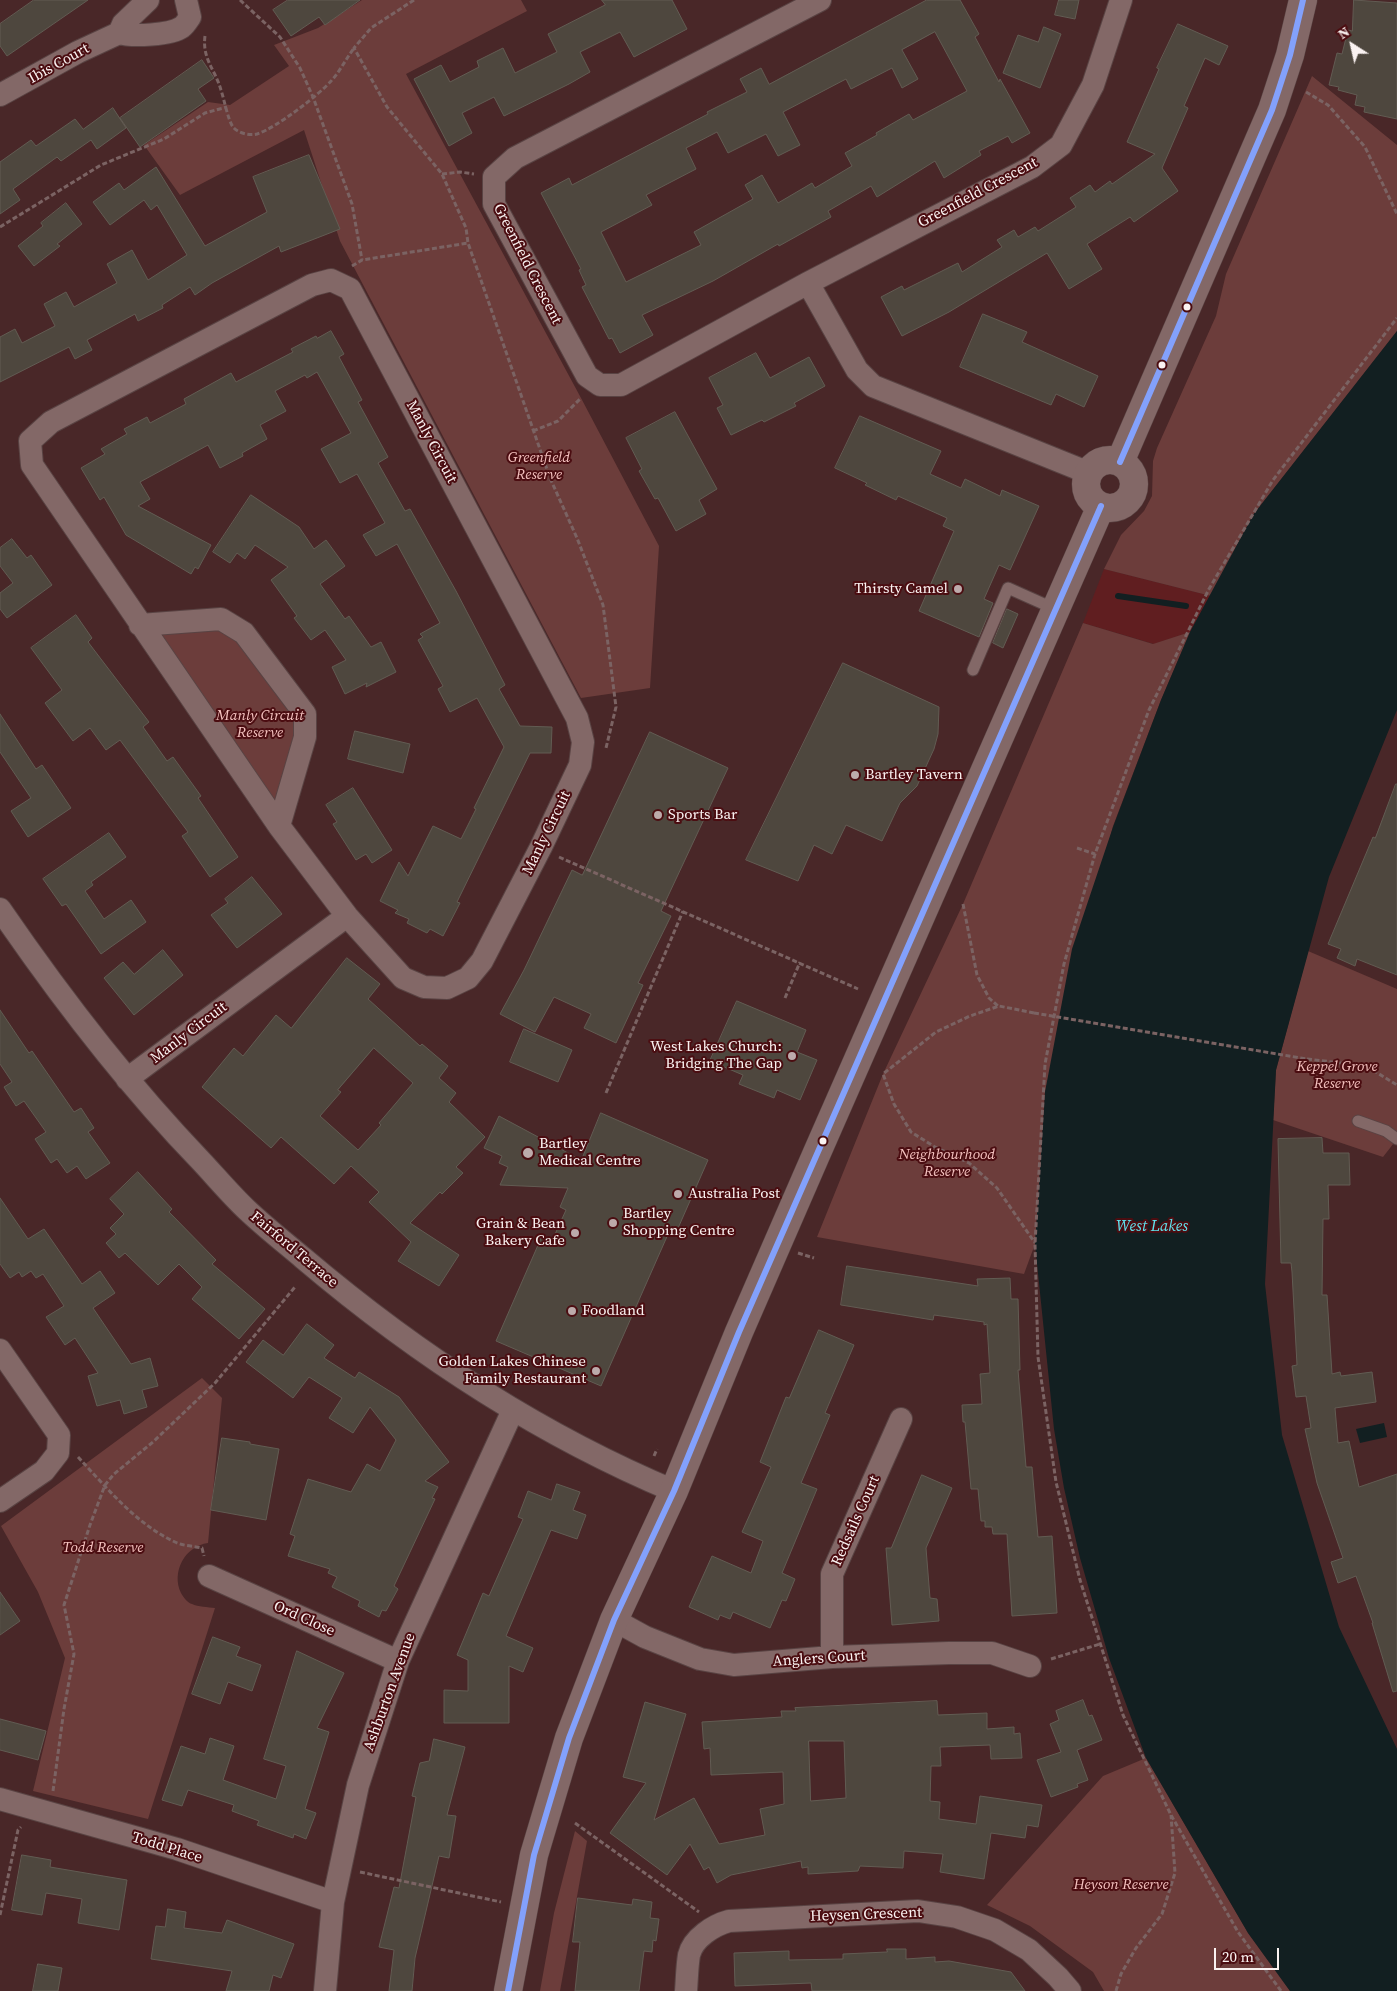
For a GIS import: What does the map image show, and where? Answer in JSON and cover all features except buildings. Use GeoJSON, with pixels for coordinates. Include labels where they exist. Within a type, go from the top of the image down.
{"type":"FeatureCollection","features":[{"type":"Feature","properties":{"kind":"street","name":"Ibis Court"},"geometry":{"type":"LineString","coordinates":[[0,95],[78,52],[119,33],[123,24],[148,0]]}},
{"type":"Feature","properties":{"kind":"street","name":"Ibis Court"},"geometry":{"type":"LineString","coordinates":[[119,33],[129,36],[171,31],[183,26],[190,17],[186,0]]}},
{"type":"Feature","properties":{"kind":"street"},"geometry":{"type":"LineString","coordinates":[[494,177],[515,158],[820,0]]}},
{"type":"Feature","properties":{"kind":"street","name":"Greenfield Crescent"},"geometry":{"type":"LineString","coordinates":[[494,177],[494,204],[587,376],[600,385],[621,386],[808,283],[1032,167],[1061,145],[1093,84],[1121,0]]}},
{"type":"Feature","properties":{"kind":"street"},"geometry":{"type":"LineString","coordinates":[[1120,462],[1272,110],[1290,54],[1303,0]]}},
{"type":"Feature","properties":{"kind":"street","name":"Manly Circuit"},"geometry":{"type":"LineString","coordinates":[[330,280],[350,290],[578,718],[583,742],[580,765],[541,847],[482,962],[468,978],[447,988],[424,987],[403,978],[347,916],[279,826],[140,625],[32,466],[30,441],[51,422],[312,285],[330,280]]}},
{"type":"Feature","properties":{"kind":"street"},"geometry":{"type":"LineString","coordinates":[[808,283],[857,370],[873,386],[1089,473]]}},
{"type":"Feature","properties":{"kind":"street"},"geometry":{"type":"LineString","coordinates":[[1107,460],[1120,462],[1129,469],[1133,476],[1133,492],[1129,498],[1116,507],[1100,506],[1089,496],[1086,488],[1089,473],[1100,462],[1107,460]]}},
{"type":"Feature","properties":{"kind":"street"},"geometry":{"type":"LineString","coordinates":[[508,1991],[537,1846],[569,1738],[614,1620],[674,1491],[739,1332],[1100,506]]}},
{"type":"Feature","properties":{"kind":"street"},"geometry":{"type":"LineString","coordinates":[[140,625],[221,619],[244,633],[305,714],[305,736],[279,826]]}},
{"type":"Feature","properties":{"kind":"street","name":"Fairford Terrace"},"geometry":{"type":"LineString","coordinates":[[1,914],[73,1013],[127,1079],[172,1131],[255,1217],[376,1317],[433,1359],[513,1410],[589,1451],[674,1491]]}},
{"type":"Feature","properties":{"kind":"street","name":"Manly Circuit"},"geometry":{"type":"LineString","coordinates":[[127,1079],[347,916]]}},
{"type":"Feature","properties":{"kind":"street"},"geometry":{"type":"LineString","coordinates":[[0,1350],[58,1435],[58,1453],[44,1471],[0,1501]]}},
{"type":"Feature","properties":{"kind":"street","name":"Ashburton Avenue"},"geometry":{"type":"LineString","coordinates":[[325,1991],[333,1902],[358,1785],[398,1661],[513,1410]]}},
{"type":"Feature","properties":{"kind":"street","name":"Redsails Court"},"geometry":{"type":"LineString","coordinates":[[832,1657],[832,1574],[901,1419]]}},
{"type":"Feature","properties":{"kind":"street","name":"Ord Close"},"geometry":{"type":"LineString","coordinates":[[209,1576],[398,1661]]}},
{"type":"Feature","properties":{"kind":"street","name":"Anglers Court"},"geometry":{"type":"LineString","coordinates":[[614,1620],[646,1637],[700,1659],[734,1665],[832,1657],[992,1653],[1030,1666]]}},
{"type":"Feature","properties":{"kind":"street","name":"Todd Place"},"geometry":{"type":"LineString","coordinates":[[0,1799],[176,1850],[333,1902]]}},
{"type":"Feature","properties":{"kind":"street","name":"Heysen Crescent"},"geometry":{"type":"LineString","coordinates":[[686,1991],[690,1953],[701,1936],[717,1924],[729,1921],[918,1911],[957,1917],[995,1930],[1029,1950],[1070,1991]]}},
{"type":"Feature","properties":{"kind":"lane"},"geometry":{"type":"LineString","coordinates":[[973,670],[1008,588],[1056,609]]}},
{"type":"Feature","properties":{"kind":"lane"},"geometry":{"type":"LineString","coordinates":[[1358,1121],[1386,1131],[1397,1139]]}},
{"type":"Feature","properties":{"kind":"path"},"geometry":{"type":"LineString","coordinates":[[240,0],[280,37],[300,68],[313,97],[352,204],[362,260]]}},
{"type":"Feature","properties":{"kind":"path"},"geometry":{"type":"LineString","coordinates":[[205,33],[203,48],[207,61],[218,78],[233,127],[245,135],[256,135],[271,127],[313,97],[332,80],[354,48],[371,28],[414,0]]}},
{"type":"Feature","properties":{"kind":"path"},"geometry":{"type":"LineString","coordinates":[[354,48],[387,107],[442,174],[466,228],[468,243],[532,432],[603,605],[616,707],[603,757]]}},
{"type":"Feature","properties":{"kind":"path"},"geometry":{"type":"LineString","coordinates":[[1306,92],[1328,104],[1365,147],[1397,214]]}},
{"type":"Feature","properties":{"kind":"path"},"geometry":{"type":"LineString","coordinates":[[0,227],[101,165],[164,139],[205,114],[227,107]]}},
{"type":"Feature","properties":{"kind":"path"},"geometry":{"type":"LineString","coordinates":[[442,174],[460,172],[494,177]]}},
{"type":"Feature","properties":{"kind":"path"},"geometry":{"type":"LineString","coordinates":[[330,280],[362,260],[468,243]]}},
{"type":"Feature","properties":{"kind":"path"},"geometry":{"type":"LineString","coordinates":[[1281,1991],[1238,1932],[1171,1815],[1123,1715],[1080,1580],[1056,1482],[1038,1357],[1035,1244],[1045,1064],[1064,964],[1095,854],[1149,710],[1209,589],[1273,480],[1397,318]]}},
{"type":"Feature","properties":{"kind":"path"},"geometry":{"type":"LineString","coordinates":[[532,432],[558,421],[581,398],[594,381]]}},
{"type":"Feature","properties":{"kind":"path"},"geometry":{"type":"LineString","coordinates":[[1078,848],[1095,854]]}},
{"type":"Feature","properties":{"kind":"path"},"geometry":{"type":"LineString","coordinates":[[559,849],[555,856],[858,989]]}},
{"type":"Feature","properties":{"kind":"path"},"geometry":{"type":"LineString","coordinates":[[963,904],[977,975],[989,998],[999,1006],[1307,1059],[1366,1066],[1397,1085]]}},
{"type":"Feature","properties":{"kind":"path"},"geometry":{"type":"LineString","coordinates":[[606,1094],[682,912]]}},
{"type":"Feature","properties":{"kind":"path"},"geometry":{"type":"LineString","coordinates":[[786,998],[800,962]]}},
{"type":"Feature","properties":{"kind":"path"},"geometry":{"type":"LineString","coordinates":[[999,1006],[970,1016],[936,1032],[883,1074],[894,1104],[911,1132],[935,1147],[968,1163],[997,1188],[1035,1244]]}},
{"type":"Feature","properties":{"kind":"path"},"geometry":{"type":"LineString","coordinates":[[796,1252],[814,1258]]}},
{"type":"Feature","properties":{"kind":"path"},"geometry":{"type":"LineString","coordinates":[[0,1915],[18,1830],[27,1823],[36,1789],[53,1793],[64,1709],[74,1654],[64,1605],[105,1485],[114,1474],[153,1442],[215,1383],[295,1288]]}},
{"type":"Feature","properties":{"kind":"path"},"geometry":{"type":"LineString","coordinates":[[654,1456],[657,1449]]}},
{"type":"Feature","properties":{"kind":"path"},"geometry":{"type":"LineString","coordinates":[[78,1457],[135,1516],[155,1531],[176,1543],[202,1548]]}},
{"type":"Feature","properties":{"kind":"path"},"geometry":{"type":"LineString","coordinates":[[1030,1666],[1100,1644]]}},
{"type":"Feature","properties":{"kind":"path"},"geometry":{"type":"LineString","coordinates":[[1116,1991],[1121,1974],[1136,1948],[1162,1914],[1174,1873],[1171,1815]]}},
{"type":"Feature","properties":{"kind":"path"},"geometry":{"type":"LineString","coordinates":[[575,1823],[699,1911]]}},
{"type":"Feature","properties":{"kind":"path"},"geometry":{"type":"LineString","coordinates":[[360,1872],[495,1900]]}},
{"type":"Feature","properties":{"kind":"shaded area"},"geometry":{"type":"Polygon","coordinates":[[[1104,569],[1211,596],[1190,632],[1154,644],[1083,623],[1104,569]]]}},
{"type":"Feature","properties":{"kind":"green space","name":"Greenfield Reserve"},"geometry":{"type":"Polygon","coordinates":[[[362,0],[521,0],[527,11],[406,74],[659,546],[650,688],[581,698],[340,241],[304,130],[180,195],[144,145],[208,102],[230,105],[289,66],[274,45],[318,28],[362,0]]]}},
{"type":"Feature","properties":{"kind":"green space"},"geometry":{"type":"Polygon","coordinates":[[[1312,76],[1397,145],[1397,331],[1253,515],[1211,596],[1104,569],[1121,535],[1144,511],[1152,496],[1153,461],[1157,448],[1216,316],[1226,274],[1312,76]]]}},
{"type":"Feature","properties":{"kind":"green space","name":"Manly Circuit Reserve"},"geometry":{"type":"Polygon","coordinates":[[[221,619],[305,714],[279,826],[140,625],[221,619]]]}},
{"type":"Feature","properties":{"kind":"green space","name":"Neighbourhood Reserve"},"geometry":{"type":"Polygon","coordinates":[[[1083,623],[1153,644],[1190,632],[1161,700],[1113,826],[1045,1092],[1035,1244],[1024,1274],[817,1237],[883,1074],[963,904],[1083,623]]]}},
{"type":"Feature","properties":{"kind":"green space","name":"Keppel Grove Reserve"},"geometry":{"type":"Polygon","coordinates":[[[1308,951],[1397,989],[1397,1139],[1383,1157],[1273,1120],[1276,1070],[1308,951]]]}},
{"type":"Feature","properties":{"kind":"green space","name":"Todd Reserve"},"geometry":{"type":"Polygon","coordinates":[[[202,1378],[222,1398],[208,1543],[193,1549],[182,1561],[179,1569],[178,1585],[184,1598],[190,1603],[197,1606],[215,1608],[148,1819],[33,1791],[65,1658],[38,1592],[1,1526],[202,1378]]]}},
{"type":"Feature","properties":{"kind":"green space","name":"Heyson Reserve"},"geometry":{"type":"Polygon","coordinates":[[[1146,1758],[1248,1933],[1290,1991],[1104,1991],[1093,1972],[1030,1926],[987,1905],[1103,1776],[1146,1758]]]}},
{"type":"Feature","properties":{"kind":"green space"},"geometry":{"type":"Polygon","coordinates":[[[575,1831],[587,1841],[560,1991],[540,1991],[554,1913],[575,1831]]]}},
{"type":"Feature","properties":{"kind":"water","name":"West Lakes"},"geometry":{"type":"Polygon","coordinates":[[[1397,331],[1397,710],[1329,877],[1276,1070],[1265,1284],[1282,1435],[1339,1627],[1397,1749],[1397,1991],[1290,1991],[1248,1933],[1146,1758],[1109,1658],[1080,1558],[1064,1488],[1054,1429],[1035,1244],[1045,1092],[1072,949],[1113,827],[1161,700],[1190,632],[1253,515],[1397,331]]]}},
{"type":"Feature","properties":{"kind":"water"},"geometry":{"type":"Polygon","coordinates":[[[1384,1423],[1387,1437],[1360,1443],[1356,1429],[1384,1423]]]}},
{"type":"Feature","properties":{"kind":"waterway"},"geometry":{"type":"LineString","coordinates":[[1118,596],[1186,606]]}},
{"type":"Feature","properties":{"kind":"transit line"},"geometry":{"type":"LineString","coordinates":[[1120,462],[1272,110],[1290,55],[1303,0]]}},
{"type":"Feature","properties":{"kind":"transit line"},"geometry":{"type":"LineString","coordinates":[[508,1991],[534,1855],[569,1738],[614,1620],[674,1491],[739,1332],[1101,506]]}},
{"type":"Feature","properties":{"kind":"place","name":"Thirsty Camel"},"geometry":{"type":"Point","coordinates":[958,589]}},
{"type":"Feature","properties":{"kind":"place","name":"Bartley Tavern"},"geometry":{"type":"Point","coordinates":[855,775]}},
{"type":"Feature","properties":{"kind":"place","name":"Sports Bar"},"geometry":{"type":"Point","coordinates":[658,815]}},
{"type":"Feature","properties":{"kind":"place","name":"West Lakes Church: Bridging The Gap"},"geometry":{"type":"Point","coordinates":[792,1056]}},
{"type":"Feature","properties":{"kind":"place","name":"Bartley Medical Centre"},"geometry":{"type":"Point","coordinates":[528,1153]}},
{"type":"Feature","properties":{"kind":"place","name":"Australia Post"},"geometry":{"type":"Point","coordinates":[678,1194]}},
{"type":"Feature","properties":{"kind":"place","name":"Bartley Shopping Centre"},"geometry":{"type":"Point","coordinates":[613,1223]}},
{"type":"Feature","properties":{"kind":"place","name":"Grain & Bean Bakery Cafe"},"geometry":{"type":"Point","coordinates":[575,1233]}},
{"type":"Feature","properties":{"kind":"place","name":"Foodland"},"geometry":{"type":"Point","coordinates":[572,1311]}},
{"type":"Feature","properties":{"kind":"place","name":"Golden Lakes Chinese Family Restaurant"},"geometry":{"type":"Point","coordinates":[596,1371]}}]}
